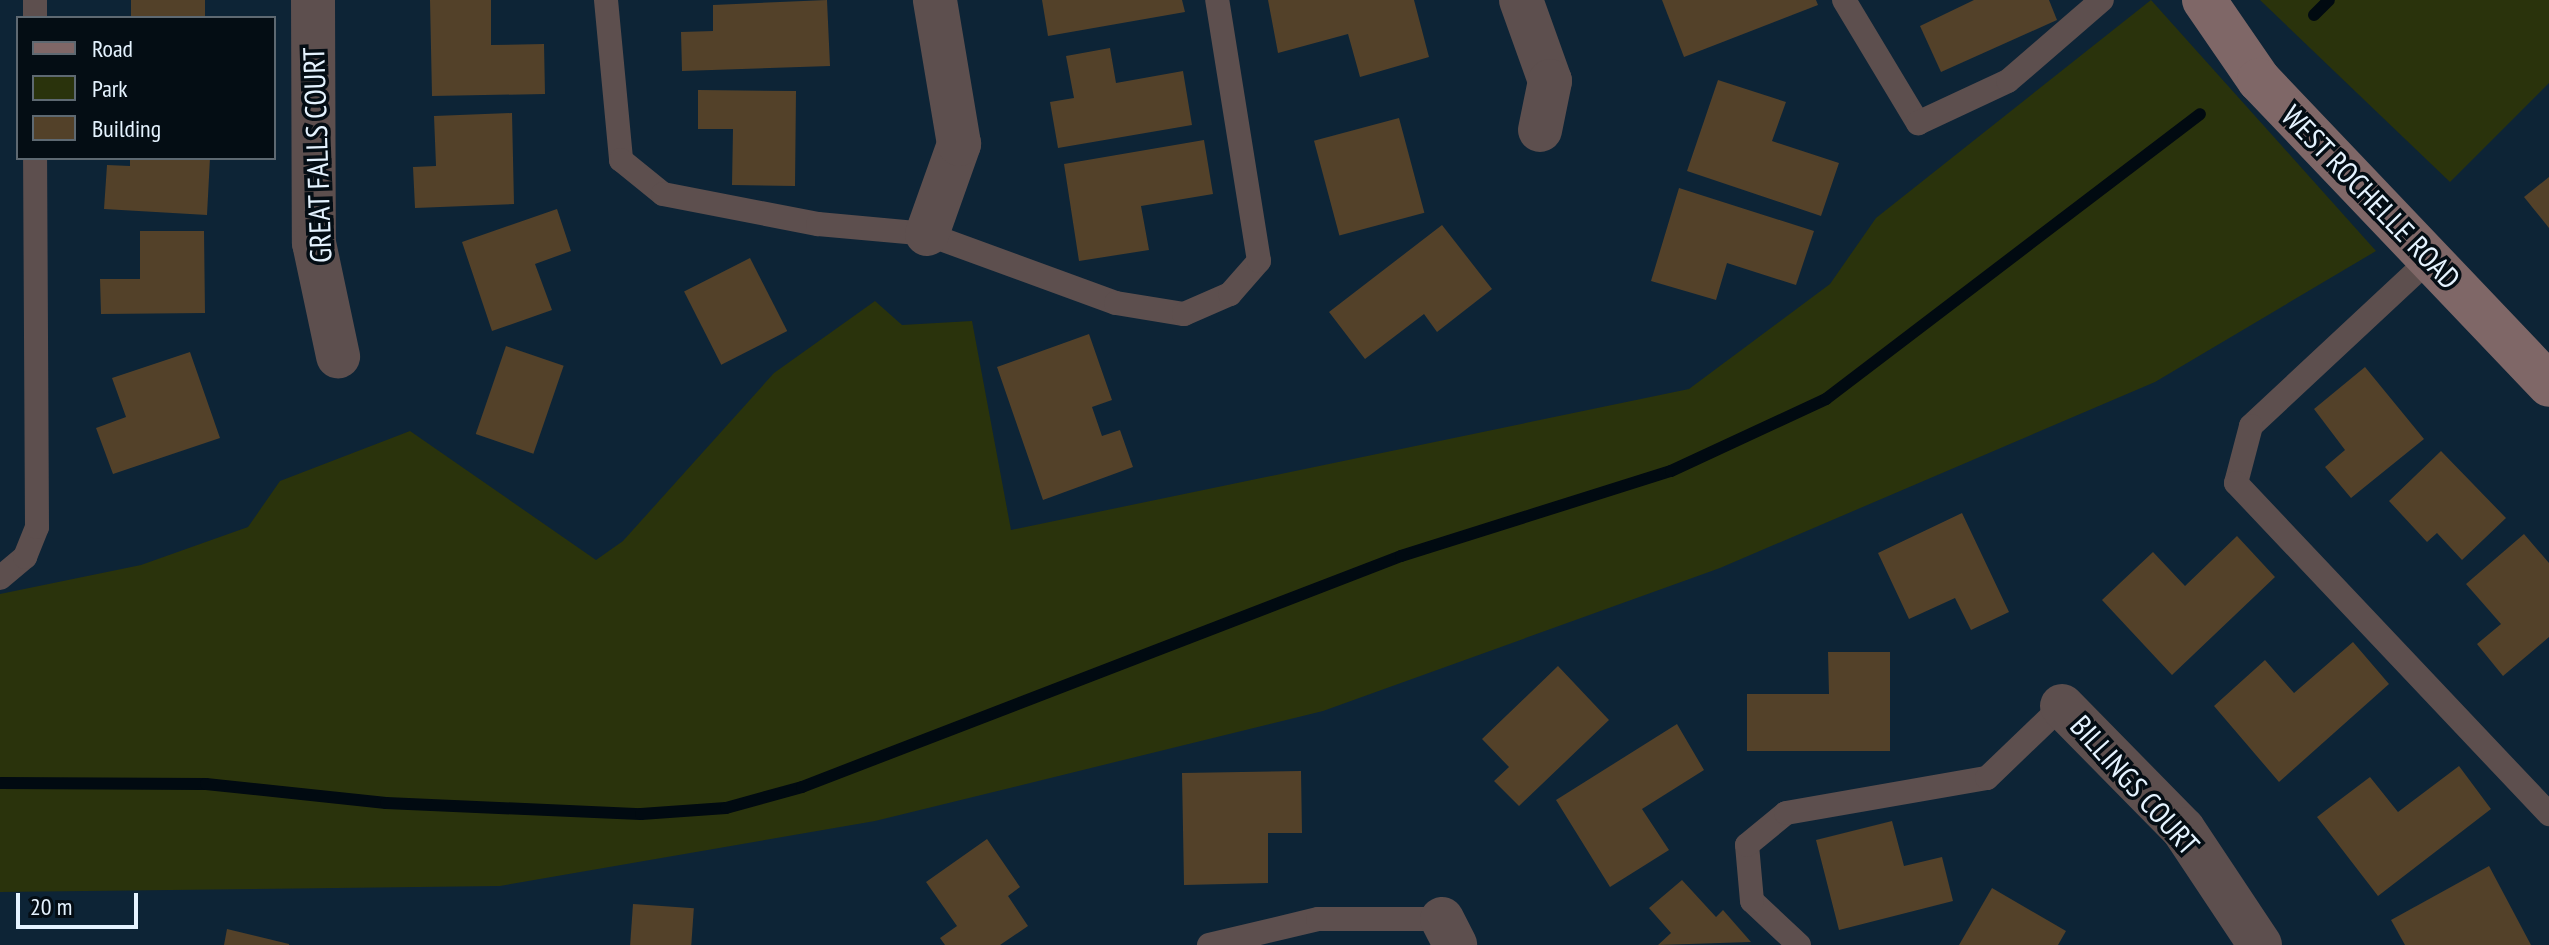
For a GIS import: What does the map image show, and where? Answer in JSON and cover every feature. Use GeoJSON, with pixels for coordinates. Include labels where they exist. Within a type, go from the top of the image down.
{"type":"FeatureCollection","features":[{"type":"Feature","properties":{"kind":"street","name":"GREAT FALLS COURT"},"geometry":{"type":"LineString","coordinates":[[313,0],[314,243],[338,356]]}},
{"type":"Feature","properties":{"kind":"street"},"geometry":{"type":"LineString","coordinates":[[927,234],[959,144],[935,0]]}},
{"type":"Feature","properties":{"kind":"street"},"geometry":{"type":"LineString","coordinates":[[1521,0],[1550,81],[1540,130]]}},
{"type":"Feature","properties":{"kind":"street","name":"WEST ROCHELLE ROAD"},"geometry":{"type":"LineString","coordinates":[[2204,0],[2259,80],[2549,385]]}},
{"type":"Feature","properties":{"kind":"street","name":"BILLINGS COURT"},"geometry":{"type":"LineString","coordinates":[[2062,706],[2183,829],[2260,945]]}},
{"type":"Feature","properties":{"kind":"lane"},"geometry":{"type":"LineString","coordinates":[[606,0],[621,160],[663,194],[818,224],[927,234],[1116,303],[1184,314],[1230,294],[1259,261],[1217,0]]}},
{"type":"Feature","properties":{"kind":"lane"},"geometry":{"type":"LineString","coordinates":[[1844,0],[1918,123],[2008,81],[2102,0]]}},
{"type":"Feature","properties":{"kind":"lane"},"geometry":{"type":"LineString","coordinates":[[0,578],[25,557],[37,527],[35,160]]}},
{"type":"Feature","properties":{"kind":"lane"},"geometry":{"type":"LineString","coordinates":[[2431,258],[2251,426],[2236,483],[2549,814]]}},
{"type":"Feature","properties":{"kind":"lane"},"geometry":{"type":"LineString","coordinates":[[1799,945],[1752,901],[1747,845],[1786,813],[1987,778],[2062,706]]}},
{"type":"Feature","properties":{"kind":"lane"},"geometry":{"type":"LineString","coordinates":[[1209,945],[1318,919],[1449,932]]}},
{"type":"Feature","properties":{"kind":"green space"},"geometry":{"type":"Polygon","coordinates":[[[2151,0],[2376,251],[2155,382],[1720,568],[1323,711],[875,821],[500,886],[0,892],[0,594],[141,565],[248,527],[280,481],[410,431],[596,560],[623,541],[774,373],[875,301],[902,325],[972,321],[1011,530],[1689,389],[1830,284],[1876,218],[2151,0]]]}},
{"type":"Feature","properties":{"kind":"green space"},"geometry":{"type":"Polygon","coordinates":[[[2260,0],[2549,0],[2549,83],[2450,182],[2260,0]]]}},
{"type":"Feature","properties":{"kind":"building"},"geometry":{"type":"Polygon","coordinates":[[[131,0],[205,0],[205,16],[131,16],[131,0]]]}},
{"type":"Feature","properties":{"kind":"building"},"geometry":{"type":"Polygon","coordinates":[[[430,0],[491,0],[491,45],[544,44],[545,94],[432,96],[430,0]]]}},
{"type":"Feature","properties":{"kind":"building"},"geometry":{"type":"Polygon","coordinates":[[[827,0],[830,66],[682,71],[681,32],[713,31],[713,5],[827,0]]]}},
{"type":"Feature","properties":{"kind":"building"},"geometry":{"type":"Polygon","coordinates":[[[1042,0],[1182,0],[1185,12],[1048,36],[1042,0]]]}},
{"type":"Feature","properties":{"kind":"building"},"geometry":{"type":"Polygon","coordinates":[[[1268,0],[1414,0],[1429,57],[1360,77],[1348,34],[1278,53],[1268,0]]]}},
{"type":"Feature","properties":{"kind":"building"},"geometry":{"type":"Polygon","coordinates":[[[1662,0],[1816,0],[1818,5],[1684,57],[1662,0]]]}},
{"type":"Feature","properties":{"kind":"building"},"geometry":{"type":"Polygon","coordinates":[[[1974,0],[2049,0],[2057,20],[1941,72],[1920,26],[1974,0]]]}},
{"type":"Feature","properties":{"kind":"building"},"geometry":{"type":"Polygon","coordinates":[[[1110,48],[1116,83],[1183,71],[1192,125],[1058,148],[1050,102],[1074,98],[1066,56],[1110,48]]]}},
{"type":"Feature","properties":{"kind":"building"},"geometry":{"type":"Polygon","coordinates":[[[1718,80],[1786,102],[1772,141],[1839,163],[1821,216],[1687,171],[1718,80]]]}},
{"type":"Feature","properties":{"kind":"building"},"geometry":{"type":"Polygon","coordinates":[[[698,90],[796,91],[795,186],[732,185],[733,129],[698,129],[698,90]]]}},
{"type":"Feature","properties":{"kind":"building"},"geometry":{"type":"Polygon","coordinates":[[[512,113],[514,204],[415,208],[413,167],[436,166],[434,116],[512,113]]]}},
{"type":"Feature","properties":{"kind":"building"},"geometry":{"type":"Polygon","coordinates":[[[1399,118],[1424,213],[1339,235],[1314,141],[1399,118]]]}},
{"type":"Feature","properties":{"kind":"building"},"geometry":{"type":"Polygon","coordinates":[[[1204,140],[1213,194],[1141,206],[1149,250],[1079,261],[1064,164],[1204,140]]]}},
{"type":"Feature","properties":{"kind":"building"},"geometry":{"type":"Polygon","coordinates":[[[130,160],[210,160],[207,215],[104,209],[107,165],[130,166],[130,160]]]}},
{"type":"Feature","properties":{"kind":"building"},"geometry":{"type":"Polygon","coordinates":[[[2549,177],[2549,228],[2524,197],[2549,177]]]}},
{"type":"Feature","properties":{"kind":"building"},"geometry":{"type":"Polygon","coordinates":[[[1679,188],[1814,231],[1796,285],[1727,263],[1716,300],[1651,281],[1679,188]]]}},
{"type":"Feature","properties":{"kind":"building"},"geometry":{"type":"Polygon","coordinates":[[[557,209],[571,251],[535,264],[552,310],[492,331],[462,242],[557,209]]]}},
{"type":"Feature","properties":{"kind":"building"},"geometry":{"type":"Polygon","coordinates":[[[1442,225],[1492,289],[1437,332],[1424,314],[1365,359],[1329,312],[1442,225]]]}},
{"type":"Feature","properties":{"kind":"building"},"geometry":{"type":"Polygon","coordinates":[[[140,231],[204,231],[205,313],[101,314],[100,279],[140,279],[140,231]]]}},
{"type":"Feature","properties":{"kind":"building"},"geometry":{"type":"Polygon","coordinates":[[[750,258],[787,331],[721,365],[684,292],[750,258]]]}},
{"type":"Feature","properties":{"kind":"building"},"geometry":{"type":"Polygon","coordinates":[[[1089,334],[1112,400],[1092,407],[1102,436],[1120,430],[1133,467],[1043,500],[997,367],[1089,334]]]}},
{"type":"Feature","properties":{"kind":"building"},"geometry":{"type":"Polygon","coordinates":[[[506,346],[564,366],[533,454],[476,434],[506,346]]]}},
{"type":"Feature","properties":{"kind":"building"},"geometry":{"type":"Polygon","coordinates":[[[190,352],[220,438],[113,474],[96,428],[126,417],[112,378],[190,352]]]}},
{"type":"Feature","properties":{"kind":"building"},"geometry":{"type":"Polygon","coordinates":[[[2365,367],[2424,439],[2351,498],[2325,467],[2345,450],[2314,409],[2365,367]]]}},
{"type":"Feature","properties":{"kind":"building"},"geometry":{"type":"Polygon","coordinates":[[[2441,451],[2506,518],[2462,560],[2437,533],[2427,542],[2389,501],[2441,451]]]}},
{"type":"Feature","properties":{"kind":"building"},"geometry":{"type":"Polygon","coordinates":[[[1962,513],[2009,612],[1971,630],[1955,598],[1909,619],[1878,553],[1962,513]]]}},
{"type":"Feature","properties":{"kind":"building"},"geometry":{"type":"Polygon","coordinates":[[[2524,534],[2549,563],[2549,637],[2503,676],[2477,644],[2501,624],[2466,584],[2524,534]]]}},
{"type":"Feature","properties":{"kind":"building"},"geometry":{"type":"Polygon","coordinates":[[[2237,536],[2275,577],[2172,675],[2102,600],[2153,552],[2185,586],[2237,536]]]}},
{"type":"Feature","properties":{"kind":"building"},"geometry":{"type":"Polygon","coordinates":[[[2353,642],[2389,684],[2279,782],[2214,706],[2265,660],[2294,693],[2353,642]]]}},
{"type":"Feature","properties":{"kind":"building"},"geometry":{"type":"Polygon","coordinates":[[[1828,652],[1890,652],[1890,751],[1747,751],[1747,694],[1829,694],[1828,652]]]}},
{"type":"Feature","properties":{"kind":"building"},"geometry":{"type":"Polygon","coordinates":[[[1558,666],[1609,720],[1519,806],[1494,781],[1509,767],[1482,739],[1558,666]]]}},
{"type":"Feature","properties":{"kind":"building"},"geometry":{"type":"Polygon","coordinates":[[[1677,724],[1704,770],[1642,809],[1669,850],[1610,887],[1556,800],[1677,724]]]}},
{"type":"Feature","properties":{"kind":"building"},"geometry":{"type":"Polygon","coordinates":[[[2459,766],[2491,809],[2378,896],[2317,817],[2370,777],[2398,812],[2459,766]]]}},
{"type":"Feature","properties":{"kind":"building"},"geometry":{"type":"Polygon","coordinates":[[[1301,771],[1302,833],[1268,833],[1268,883],[1184,885],[1182,773],[1301,771]]]}},
{"type":"Feature","properties":{"kind":"building"},"geometry":{"type":"Polygon","coordinates":[[[1892,821],[1904,866],[1942,857],[1953,901],[1839,930],[1816,840],[1892,821]]]}},
{"type":"Feature","properties":{"kind":"building"},"geometry":{"type":"Polygon","coordinates":[[[987,839],[1020,887],[1008,896],[1028,926],[1000,945],[945,945],[940,938],[957,926],[926,882],[987,839]]]}},
{"type":"Feature","properties":{"kind":"building"},"geometry":{"type":"Polygon","coordinates":[[[2489,866],[2531,945],[2405,945],[2391,920],[2489,866]]]}},
{"type":"Feature","properties":{"kind":"building"},"geometry":{"type":"Polygon","coordinates":[[[1682,880],[1716,917],[1723,910],[1751,942],[1658,945],[1671,933],[1649,908],[1682,880]]]}},
{"type":"Feature","properties":{"kind":"building"},"geometry":{"type":"Polygon","coordinates":[[[1992,888],[2066,931],[2058,945],[1959,945],[1992,888]]]}},
{"type":"Feature","properties":{"kind":"building"},"geometry":{"type":"Polygon","coordinates":[[[633,904],[694,908],[691,945],[630,945],[633,904]]]}},
{"type":"Feature","properties":{"kind":"building"},"geometry":{"type":"Polygon","coordinates":[[[227,929],[289,944],[289,945],[224,945],[227,929]]]}},
{"type":"Feature","properties":{"kind":"waterway"},"geometry":{"type":"LineString","coordinates":[[2314,15],[2329,0]]}},
{"type":"Feature","properties":{"kind":"waterway"},"geometry":{"type":"LineString","coordinates":[[0,783],[206,784],[386,803],[641,814],[726,808],[802,787],[1401,556],[1671,471],[1826,399],[2200,114]]}}]}
